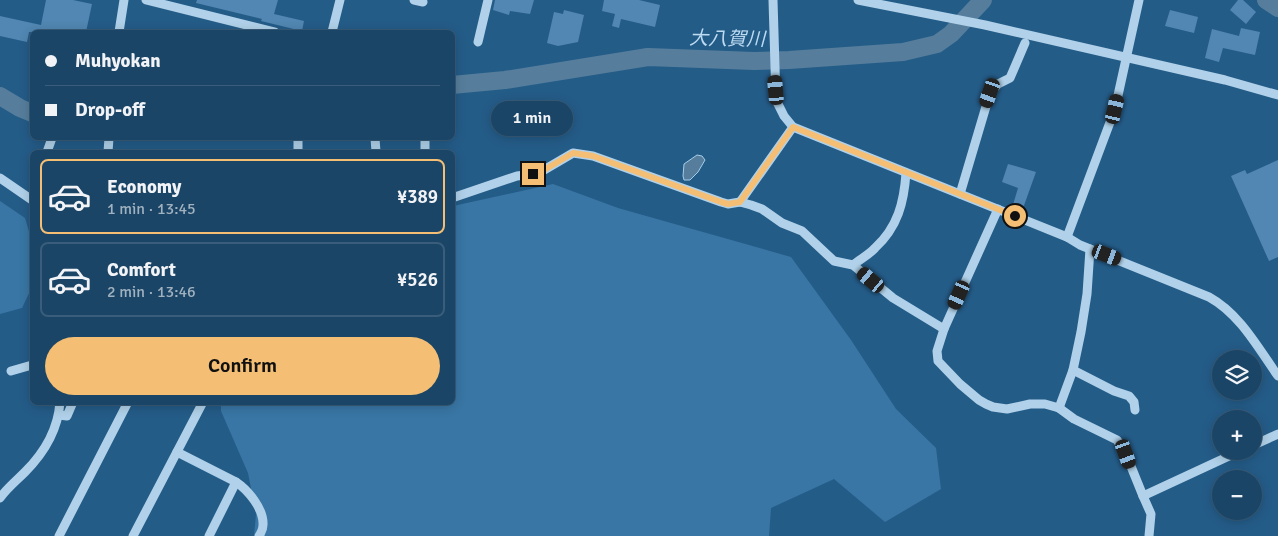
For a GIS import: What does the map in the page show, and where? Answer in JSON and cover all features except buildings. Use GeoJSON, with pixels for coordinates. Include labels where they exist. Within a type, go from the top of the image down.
{"type":"FeatureCollection","features":[{"type":"Feature","properties":{"kind":"street"},"geometry":{"type":"LineString","coordinates":[[119,30],[124,0]]}},
{"type":"Feature","properties":{"kind":"street"},"geometry":{"type":"LineString","coordinates":[[146,0],[267,30]]}},
{"type":"Feature","properties":{"kind":"street"},"geometry":{"type":"LineString","coordinates":[[332,30],[340,0]]}},
{"type":"Feature","properties":{"kind":"street"},"geometry":{"type":"LineString","coordinates":[[478,42],[488,0]]}},
{"type":"Feature","properties":{"kind":"street"},"geometry":{"type":"LineString","coordinates":[[773,0],[776,100],[784,116],[793,127],[1067,237],[1196,291],[1220,303],[1248,333],[1278,376]]}},
{"type":"Feature","properties":{"kind":"street"},"geometry":{"type":"LineString","coordinates":[[858,0],[883,2],[986,25],[1225,80],[1278,95]]}},
{"type":"Feature","properties":{"kind":"street"},"geometry":{"type":"LineString","coordinates":[[1067,237],[1115,109],[1139,0]]}},
{"type":"Feature","properties":{"kind":"street"},"geometry":{"type":"LineString","coordinates":[[960,194],[990,93],[994,87],[1010,78],[1025,43]]}},
{"type":"Feature","properties":{"kind":"street"},"geometry":{"type":"LineString","coordinates":[[740,202],[793,127]]}},
{"type":"Feature","properties":{"kind":"street"},"geometry":{"type":"LineString","coordinates":[[455,197],[517,176],[533,174],[544,170],[573,153],[593,156],[721,202],[728,204],[740,202],[757,207],[782,223],[802,231],[834,261],[854,265],[893,298],[944,329]]}},
{"type":"Feature","properties":{"kind":"street"},"geometry":{"type":"LineString","coordinates":[[854,265],[877,247],[898,219],[906,173]]}},
{"type":"Feature","properties":{"kind":"street"},"geometry":{"type":"LineString","coordinates":[[0,178],[30,199]]}},
{"type":"Feature","properties":{"kind":"street"},"geometry":{"type":"LineString","coordinates":[[998,210],[944,329],[937,352],[938,361],[979,400],[1007,409],[1036,403],[1059,408],[1074,419],[1117,440],[1126,454],[1151,514],[1149,536]]}},
{"type":"Feature","properties":{"kind":"street"},"geometry":{"type":"LineString","coordinates":[[1059,408],[1073,370],[1087,294],[1090,248]]}},
{"type":"Feature","properties":{"kind":"street"},"geometry":{"type":"LineString","coordinates":[[12,371],[30,366]]}},
{"type":"Feature","properties":{"kind":"street"},"geometry":{"type":"LineString","coordinates":[[1073,370],[1128,396],[1134,402],[1135,410]]}},
{"type":"Feature","properties":{"kind":"street"},"geometry":{"type":"LineString","coordinates":[[0,498],[41,454],[52,435],[59,415],[60,405]]}},
{"type":"Feature","properties":{"kind":"street"},"geometry":{"type":"LineString","coordinates":[[59,415],[67,416],[72,405]]}},
{"type":"Feature","properties":{"kind":"street"},"geometry":{"type":"LineString","coordinates":[[59,536],[126,405]]}},
{"type":"Feature","properties":{"kind":"street"},"geometry":{"type":"LineString","coordinates":[[133,536],[201,405]]}},
{"type":"Feature","properties":{"kind":"street"},"geometry":{"type":"LineString","coordinates":[[1262,441],[1278,434]]}},
{"type":"Feature","properties":{"kind":"street"},"geometry":{"type":"LineString","coordinates":[[177,452],[236,482],[250,494],[260,510],[264,525],[260,536]]}},
{"type":"Feature","properties":{"kind":"street"},"geometry":{"type":"LineString","coordinates":[[1143,496],[1221,460]]}},
{"type":"Feature","properties":{"kind":"street"},"geometry":{"type":"LineString","coordinates":[[209,536],[236,482]]}},
{"type":"Feature","properties":{"kind":"shaded area"},"geometry":{"type":"Polygon","coordinates":[[[697,155],[702,156],[705,160],[698,172],[690,180],[684,180],[684,164],[697,155]]]}},
{"type":"Feature","properties":{"kind":"shaded area"},"geometry":{"type":"Polygon","coordinates":[[[553,184],[618,208],[791,257],[851,340],[896,409],[936,448],[941,489],[885,522],[834,479],[771,508],[769,536],[254,536],[256,514],[248,473],[221,411],[221,405],[455,405],[455,206],[553,184]]]}},
{"type":"Feature","properties":{"kind":"shaded area"},"geometry":{"type":"Polygon","coordinates":[[[0,201],[25,218],[30,235],[30,291],[22,308],[0,314],[0,201]]]}},
{"type":"Feature","properties":{"kind":"waterway","name":"大八賀川"},"geometry":{"type":"LineString","coordinates":[[455,85],[505,80],[648,57],[754,61],[903,52],[937,44],[951,34],[983,0]]}},
{"type":"Feature","properties":{"kind":"waterway","name":"大八賀川"},"geometry":{"type":"LineString","coordinates":[[1266,0],[1278,8]]}},
{"type":"Feature","properties":{"kind":"waterway","name":"大八賀川"},"geometry":{"type":"LineString","coordinates":[[0,96],[30,112]]}},
{"type":"Feature","properties":{"kind":"route"},"geometry":{"type":"LineString","coordinates":[[533,174],[544,170],[566,156],[580,153],[721,202],[728,204],[740,202],[793,127],[1015,216]]}}]}
